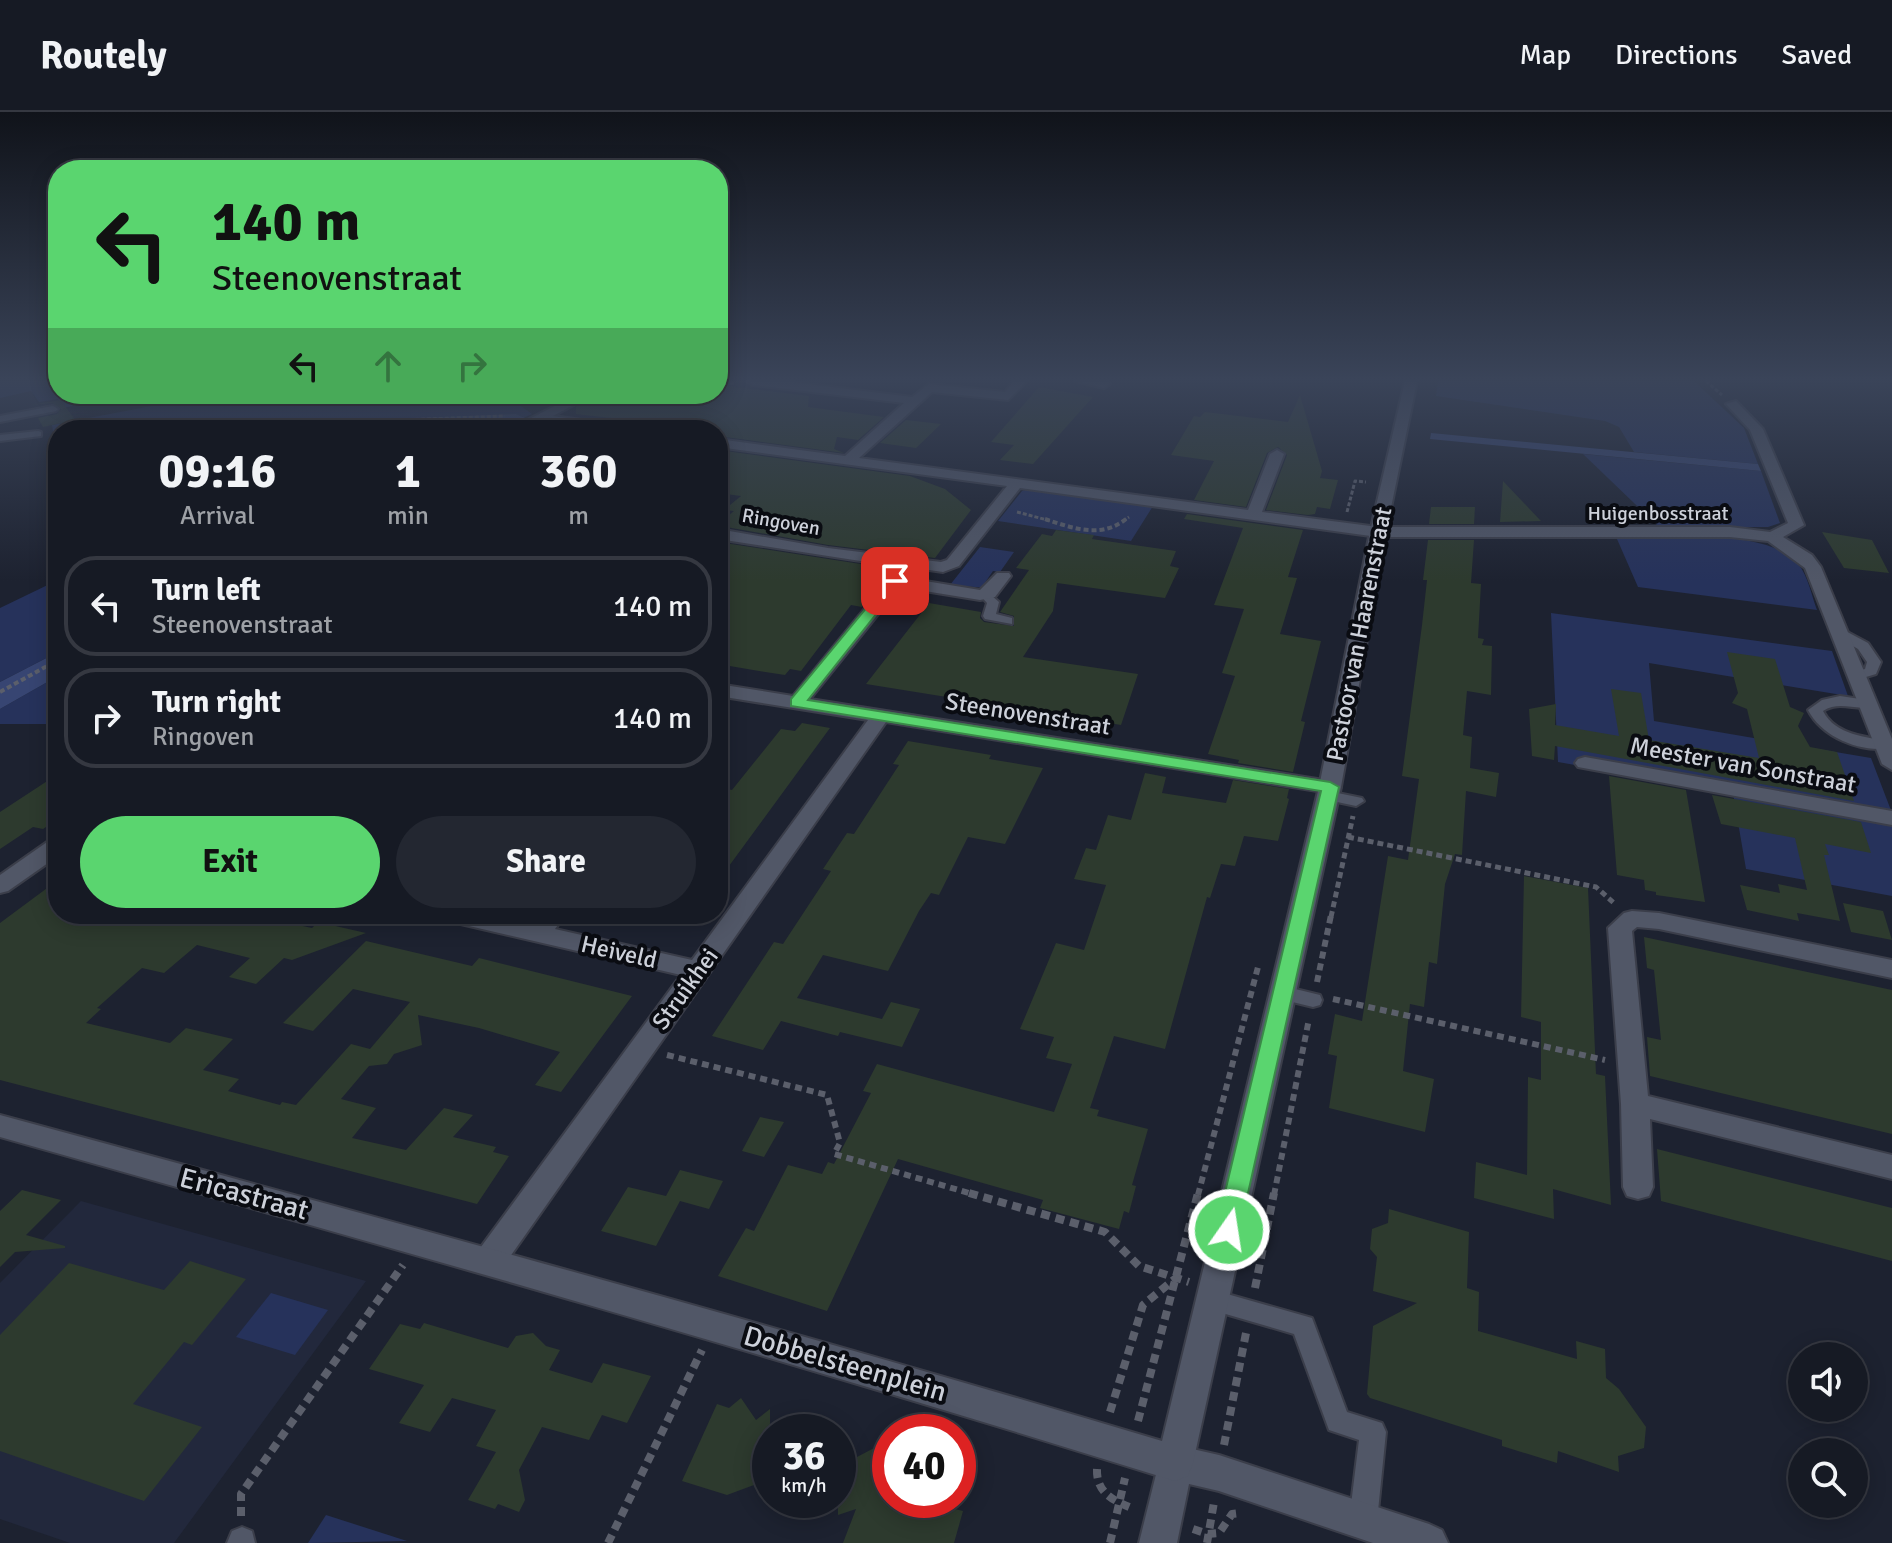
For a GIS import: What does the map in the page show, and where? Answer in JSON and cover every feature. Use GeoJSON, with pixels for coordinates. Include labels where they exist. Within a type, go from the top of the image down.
{"type":"FeatureCollection","features":[{"type":"Feature","properties":{"kind":"street"},"geometry":{"type":"LineString","coordinates":[[753,448],[1017,483]]}},
{"type":"Feature","properties":{"kind":"street"},"geometry":{"type":"LineString","coordinates":[[848,461],[861,448]]}},
{"type":"Feature","properties":{"kind":"street","name":"Pastoor van Haarenstraat"},"geometry":{"type":"LineString","coordinates":[[1158,1543],[1329,792],[1396,448]]}},
{"type":"Feature","properties":{"kind":"street"},"geometry":{"type":"LineString","coordinates":[[1764,448],[1796,525],[1772,537]]}},
{"type":"Feature","properties":{"kind":"street"},"geometry":{"type":"LineString","coordinates":[[1253,515],[1277,454]]}},
{"type":"Feature","properties":{"kind":"street","name":"Huigenbosstraat"},"geometry":{"type":"LineString","coordinates":[[1017,483],[1378,532],[1730,532],[1772,537]]}},
{"type":"Feature","properties":{"kind":"street","name":"Ringoven"},"geometry":{"type":"LineString","coordinates":[[728,542],[817,564],[828,553],[943,567],[953,563],[1017,483]]}},
{"type":"Feature","properties":{"kind":"street"},"geometry":{"type":"LineString","coordinates":[[1772,537],[1806,558],[1813,567],[1892,764]]}},
{"type":"Feature","properties":{"kind":"street"},"geometry":{"type":"LineString","coordinates":[[797,703],[910,564]]}},
{"type":"Feature","properties":{"kind":"street"},"geometry":{"type":"LineString","coordinates":[[895,581],[985,594],[1003,576]]}},
{"type":"Feature","properties":{"kind":"street","name":"Steenovenstraat"},"geometry":{"type":"LineString","coordinates":[[728,692],[1329,792]]}},
{"type":"Feature","properties":{"kind":"street","name":"Struikhei"},"geometry":{"type":"LineString","coordinates":[[489,1261],[880,717]]}},
{"type":"Feature","properties":{"kind":"street","name":"Meester van Sonstraat"},"geometry":{"type":"LineString","coordinates":[[1585,763],[1892,818]]}},
{"type":"Feature","properties":{"kind":"street"},"geometry":{"type":"LineString","coordinates":[[0,886],[48,852]]}},
{"type":"Feature","properties":{"kind":"street"},"geometry":{"type":"LineString","coordinates":[[1638,1187],[1633,1067],[1620,928],[1632,919],[1659,921],[1892,969]]}},
{"type":"Feature","properties":{"kind":"street","name":"Heiveld"},"geometry":{"type":"LineString","coordinates":[[546,924],[699,970]]}},
{"type":"Feature","properties":{"kind":"street"},"geometry":{"type":"LineString","coordinates":[[1635,1104],[1892,1167]]}},
{"type":"Feature","properties":{"kind":"street","name":"Ericastraat"},"geometry":{"type":"LineString","coordinates":[[0,1126],[489,1261]]}},
{"type":"Feature","properties":{"kind":"street","name":"Dobbelsteenplein"},"geometry":{"type":"LineString","coordinates":[[489,1261],[1175,1463],[1219,1473],[1429,1543]]}},
{"type":"Feature","properties":{"kind":"lane"},"geometry":{"type":"LineString","coordinates":[[985,594],[993,602],[989,616],[1008,621]]}},
{"type":"Feature","properties":{"kind":"lane"},"geometry":{"type":"LineString","coordinates":[[1867,704],[1840,700],[1823,703],[1815,710],[1819,720],[1833,731],[1855,740],[1885,745]]}},
{"type":"Feature","properties":{"kind":"lane"},"geometry":{"type":"LineString","coordinates":[[1329,792],[1356,801]]}},
{"type":"Feature","properties":{"kind":"lane"},"geometry":{"type":"LineString","coordinates":[[1283,993],[1321,999]]}},
{"type":"Feature","properties":{"kind":"lane"},"geometry":{"type":"LineString","coordinates":[[1214,1295],[1303,1326],[1338,1421],[1373,1432],[1363,1521]]}},
{"type":"Feature","properties":{"kind":"path"},"geometry":{"type":"LineString","coordinates":[[1333,526],[1346,514],[1355,481],[1366,482]]}},
{"type":"Feature","properties":{"kind":"path"},"geometry":{"type":"LineString","coordinates":[[996,509],[1032,514],[1077,529],[1104,530],[1124,522],[1130,514],[1119,504],[1119,497]]}},
{"type":"Feature","properties":{"kind":"path"},"geometry":{"type":"LineString","coordinates":[[0,692],[48,666]]}},
{"type":"Feature","properties":{"kind":"path"},"geometry":{"type":"LineString","coordinates":[[1348,837],[1596,887],[1632,919]]}},
{"type":"Feature","properties":{"kind":"path"},"geometry":{"type":"LineString","coordinates":[[1110,1543],[1131,1450],[1262,953]]}},
{"type":"Feature","properties":{"kind":"path"},"geometry":{"type":"LineString","coordinates":[[1321,999],[1633,1067]]}},
{"type":"Feature","properties":{"kind":"path"},"geometry":{"type":"LineString","coordinates":[[643,1048],[827,1095],[840,1143],[834,1154],[1105,1232],[1139,1266],[1214,1295]]}},
{"type":"Feature","properties":{"kind":"path"},"geometry":{"type":"LineString","coordinates":[[241,1542],[241,1494],[419,1242]]}},
{"type":"Feature","properties":{"kind":"path"},"geometry":{"type":"LineString","coordinates":[[608,1543],[715,1326]]}},
{"type":"Feature","properties":{"kind":"shaded area"},"geometry":{"type":"Polygon","coordinates":[[[1521,448],[1587,448],[1758,464],[1761,471],[1521,448]]]}},
{"type":"Feature","properties":{"kind":"shaded area"},"geometry":{"type":"Polygon","coordinates":[[[1631,448],[1752,448],[1758,464],[1634,452],[1631,448]]]}},
{"type":"Feature","properties":{"kind":"shaded area"},"geometry":{"type":"Polygon","coordinates":[[[1583,454],[1761,471],[1780,523],[1768,527],[1659,527],[1583,454]]]}},
{"type":"Feature","properties":{"kind":"shaded area"},"geometry":{"type":"Polygon","coordinates":[[[1028,489],[1153,506],[1131,541],[998,521],[1022,491],[1028,489]]]}},
{"type":"Feature","properties":{"kind":"shaded area"},"geometry":{"type":"Polygon","coordinates":[[[1713,537],[1762,544],[1783,552],[1798,564],[1817,610],[1638,587],[1617,539],[1713,537]]]}},
{"type":"Feature","properties":{"kind":"shaded area"},"geometry":{"type":"Polygon","coordinates":[[[980,547],[1014,552],[1000,572],[993,571],[982,587],[987,588],[950,585],[980,547]]]}},
{"type":"Feature","properties":{"kind":"shaded area"},"geometry":{"type":"Polygon","coordinates":[[[48,585],[48,657],[0,682],[0,608],[48,585]]]}},
{"type":"Feature","properties":{"kind":"shaded area"},"geometry":{"type":"Polygon","coordinates":[[[1551,613],[1832,651],[1848,696],[1649,663],[1654,721],[1871,758],[1892,813],[1892,896],[1746,869],[1733,793],[1558,762],[1551,613]]]}},
{"type":"Feature","properties":{"kind":"shaded area"},"geometry":{"type":"Polygon","coordinates":[[[48,657],[48,682],[0,709],[0,682],[48,657]]]}},
{"type":"Feature","properties":{"kind":"shaded area"},"geometry":{"type":"Polygon","coordinates":[[[48,682],[48,724],[0,724],[0,709],[48,682]]]}},
{"type":"Feature","properties":{"kind":"shaded area"},"geometry":{"type":"Polygon","coordinates":[[[81,1201],[366,1281],[174,1543],[70,1543],[0,1519],[0,1283],[81,1201]]]}},
{"type":"Feature","properties":{"kind":"shaded area"},"geometry":{"type":"Polygon","coordinates":[[[271,1293],[328,1310],[295,1355],[236,1337],[271,1293]]]}},
{"type":"Feature","properties":{"kind":"shaded area"},"geometry":{"type":"Polygon","coordinates":[[[326,1515],[407,1541],[308,1543],[326,1515]]]}},
{"type":"Feature","properties":{"kind":"building"},"geometry":{"type":"Polygon","coordinates":[[[805,448],[834,448],[844,453],[805,448]]]}},
{"type":"Feature","properties":{"kind":"building"},"geometry":{"type":"Polygon","coordinates":[[[1011,448],[1048,448],[1033,464],[1000,460],[1011,448]]]}},
{"type":"Feature","properties":{"kind":"building"},"geometry":{"type":"Polygon","coordinates":[[[1175,448],[1277,448],[1267,453],[1246,507],[1194,500],[1214,461],[1171,455],[1175,448]]]}},
{"type":"Feature","properties":{"kind":"building"},"geometry":{"type":"Polygon","coordinates":[[[1279,448],[1315,448],[1322,471],[1320,478],[1338,480],[1330,509],[1317,507],[1315,514],[1308,515],[1266,510],[1287,455],[1279,448]]]}},
{"type":"Feature","properties":{"kind":"building"},"geometry":{"type":"Polygon","coordinates":[[[728,451],[910,476],[945,489],[971,510],[935,558],[828,545],[728,527],[728,516],[734,511],[728,510],[728,507],[741,496],[728,494],[728,451]]]}},
{"type":"Feature","properties":{"kind":"building"},"geometry":{"type":"Polygon","coordinates":[[[1503,481],[1541,521],[1500,522],[1503,481]]]}},
{"type":"Feature","properties":{"kind":"building"},"geometry":{"type":"Polygon","coordinates":[[[1431,507],[1475,507],[1474,524],[1429,524],[1431,507]]]}},
{"type":"Feature","properties":{"kind":"building"},"geometry":{"type":"Polygon","coordinates":[[[1187,514],[1303,530],[1288,577],[1297,578],[1280,634],[1321,641],[1301,721],[1305,722],[1293,772],[1238,763],[1239,760],[1208,754],[1235,676],[1222,673],[1244,609],[1214,605],[1243,528],[1184,519],[1187,514]]]}},
{"type":"Feature","properties":{"kind":"building"},"geometry":{"type":"Polygon","coordinates":[[[1056,530],[1094,535],[1092,539],[1176,551],[1170,566],[1179,568],[1165,598],[1057,583],[1053,611],[1023,657],[1138,674],[1121,725],[866,684],[929,603],[981,612],[980,618],[984,622],[1014,626],[1014,616],[1000,612],[1029,570],[1016,568],[1042,534],[1052,536],[1056,530]]]}},
{"type":"Feature","properties":{"kind":"building"},"geometry":{"type":"Polygon","coordinates":[[[1822,532],[1872,540],[1889,573],[1844,568],[1822,532]]]}},
{"type":"Feature","properties":{"kind":"building"},"geometry":{"type":"Polygon","coordinates":[[[1428,540],[1474,540],[1471,583],[1481,584],[1478,638],[1484,639],[1482,645],[1492,646],[1491,695],[1467,691],[1463,735],[1472,737],[1470,768],[1499,773],[1496,797],[1466,791],[1462,855],[1455,854],[1445,884],[1437,964],[1429,962],[1424,1007],[1410,1004],[1403,1071],[1434,1079],[1425,1132],[1329,1108],[1337,1056],[1328,1054],[1335,1014],[1362,1021],[1388,856],[1408,860],[1419,779],[1402,776],[1427,580],[1423,580],[1428,540]]]}},
{"type":"Feature","properties":{"kind":"building"},"geometry":{"type":"Polygon","coordinates":[[[728,544],[893,569],[862,607],[851,605],[801,671],[790,669],[785,675],[728,666],[728,544]]]}},
{"type":"Feature","properties":{"kind":"building"},"geometry":{"type":"Polygon","coordinates":[[[1727,652],[1775,659],[1790,707],[1804,713],[1798,726],[1810,747],[1837,752],[1854,801],[1555,746],[1554,760],[1532,756],[1529,709],[1556,704],[1555,725],[1619,736],[1611,689],[1641,693],[1649,740],[1759,758],[1747,709],[1732,703],[1738,693],[1727,652]]]}},
{"type":"Feature","properties":{"kind":"building"},"geometry":{"type":"Polygon","coordinates":[[[802,723],[830,728],[728,867],[728,789],[732,790],[781,729],[795,731],[802,723]]]}},
{"type":"Feature","properties":{"kind":"building"},"geometry":{"type":"Polygon","coordinates":[[[908,741],[991,755],[989,759],[1043,768],[1005,844],[968,837],[939,895],[931,893],[888,971],[823,955],[797,998],[882,1019],[891,1002],[920,1009],[902,1047],[840,1032],[838,1036],[781,1021],[763,1050],[712,1036],[774,942],[783,944],[831,871],[823,869],[847,833],[854,834],[899,765],[893,764],[908,741]]]}},
{"type":"Feature","properties":{"kind":"building"},"geometry":{"type":"Polygon","coordinates":[[[1145,773],[1166,777],[1162,793],[1226,803],[1233,780],[1289,789],[1289,799],[1278,841],[1244,836],[1235,866],[1221,864],[1210,898],[1207,897],[1165,1049],[1114,1036],[1090,1108],[1099,1110],[1097,1116],[1148,1129],[1132,1185],[1136,1186],[1129,1213],[1124,1211],[1119,1229],[1040,1208],[1043,1200],[898,1159],[827,1311],[718,1276],[746,1228],[754,1231],[788,1165],[822,1174],[828,1162],[834,1164],[871,1093],[863,1091],[877,1064],[1054,1112],[1072,1064],[1046,1058],[1054,1037],[1020,1029],[1056,943],[1084,950],[1106,885],[1074,879],[1086,848],[1096,850],[1108,815],[1131,820],[1145,773]]]}},
{"type":"Feature","properties":{"kind":"building"},"geometry":{"type":"Polygon","coordinates":[[[1609,776],[1686,790],[1705,902],[1656,895],[1656,892],[1645,890],[1644,880],[1617,875],[1609,776]]]}},
{"type":"Feature","properties":{"kind":"building"},"geometry":{"type":"Polygon","coordinates":[[[48,781],[48,826],[43,829],[33,827],[0,849],[0,812],[48,781]]]}},
{"type":"Feature","properties":{"kind":"building"},"geometry":{"type":"Polygon","coordinates":[[[1712,795],[1861,822],[1871,853],[1825,844],[1829,855],[1824,855],[1840,921],[1797,913],[1799,921],[1747,910],[1740,885],[1780,893],[1778,884],[1807,890],[1795,838],[1721,824],[1712,795]]]}},
{"type":"Feature","properties":{"kind":"building"},"geometry":{"type":"Polygon","coordinates":[[[1524,876],[1588,888],[1596,1074],[1605,1076],[1611,1205],[1553,1189],[1554,1219],[1474,1198],[1476,1162],[1527,1175],[1528,1077],[1541,1080],[1541,1022],[1521,1017],[1524,876]]]}},
{"type":"Feature","properties":{"kind":"building"},"geometry":{"type":"Polygon","coordinates":[[[48,887],[48,924],[293,924],[312,928],[316,924],[327,924],[366,933],[292,960],[284,958],[256,984],[229,977],[250,958],[197,945],[164,973],[142,968],[97,1008],[101,1009],[86,1023],[170,1043],[186,1028],[233,1039],[203,1070],[239,1079],[228,1091],[280,1105],[282,1102],[296,1105],[351,1044],[370,1049],[410,1002],[353,989],[313,1031],[283,1023],[366,941],[472,966],[479,958],[632,996],[561,1092],[535,1085],[560,1052],[479,1028],[418,1015],[422,1045],[394,1054],[387,1064],[369,1066],[341,1099],[376,1108],[352,1138],[406,1150],[444,1108],[473,1115],[453,1137],[496,1147],[493,1152],[509,1156],[477,1204],[0,1080],[0,923],[48,887]]]}},
{"type":"Feature","properties":{"kind":"building"},"geometry":{"type":"Polygon","coordinates":[[[1843,903],[1883,911],[1892,940],[1851,932],[1843,903]]]}},
{"type":"Feature","properties":{"kind":"building"},"geometry":{"type":"Polygon","coordinates":[[[1644,937],[1892,990],[1892,1134],[1650,1076],[1647,1037],[1661,1040],[1654,970],[1647,968],[1644,937]]]}},
{"type":"Feature","properties":{"kind":"building"},"geometry":{"type":"Polygon","coordinates":[[[760,1117],[784,1122],[764,1157],[742,1151],[760,1117]]]}},
{"type":"Feature","properties":{"kind":"building"},"geometry":{"type":"Polygon","coordinates":[[[1657,1149],[1892,1208],[1892,1261],[1661,1201],[1657,1149]]]}},
{"type":"Feature","properties":{"kind":"building"},"geometry":{"type":"Polygon","coordinates":[[[680,1170],[723,1181],[709,1209],[680,1201],[656,1246],[601,1231],[628,1187],[666,1196],[680,1170]]]}},
{"type":"Feature","properties":{"kind":"building"},"geometry":{"type":"Polygon","coordinates":[[[22,1190],[61,1200],[26,1235],[65,1248],[15,1252],[0,1267],[0,1211],[22,1190]]]}},
{"type":"Feature","properties":{"kind":"building"},"geometry":{"type":"Polygon","coordinates":[[[1389,1209],[1469,1232],[1467,1288],[1479,1292],[1478,1331],[1577,1359],[1576,1341],[1605,1349],[1606,1378],[1619,1389],[1646,1427],[1644,1448],[1618,1456],[1619,1472],[1558,1451],[1557,1463],[1502,1446],[1502,1440],[1370,1398],[1367,1394],[1373,1326],[1417,1303],[1373,1291],[1377,1257],[1370,1249],[1372,1229],[1388,1223],[1389,1209]]]}},
{"type":"Feature","properties":{"kind":"building"},"geometry":{"type":"Polygon","coordinates":[[[190,1261],[246,1279],[192,1345],[184,1342],[133,1404],[202,1427],[144,1501],[0,1451],[0,1335],[69,1263],[164,1290],[190,1261]]]}},
{"type":"Feature","properties":{"kind":"building"},"geometry":{"type":"Polygon","coordinates":[[[424,1323],[508,1348],[516,1336],[533,1333],[546,1346],[560,1350],[549,1370],[592,1383],[603,1363],[651,1376],[627,1423],[602,1415],[589,1440],[542,1427],[519,1470],[525,1500],[519,1512],[498,1504],[495,1509],[468,1500],[496,1452],[476,1446],[496,1410],[452,1398],[430,1432],[399,1423],[424,1385],[369,1369],[400,1324],[420,1329],[424,1323]]]}},
{"type":"Feature","properties":{"kind":"building"},"geometry":{"type":"Polygon","coordinates":[[[741,1398],[752,1414],[752,1486],[727,1495],[682,1481],[717,1404],[729,1408],[741,1398]]]}},
{"type":"Feature","properties":{"kind":"building"},"geometry":{"type":"Polygon","coordinates":[[[872,1449],[872,1518],[961,1518],[954,1543],[843,1543],[853,1518],[856,1518],[856,1456],[872,1449]]]}},
{"type":"Feature","properties":{"kind":"route"},"geometry":{"type":"LineString","coordinates":[[895,581],[797,703],[1330,787],[1229,1230]]}}]}
